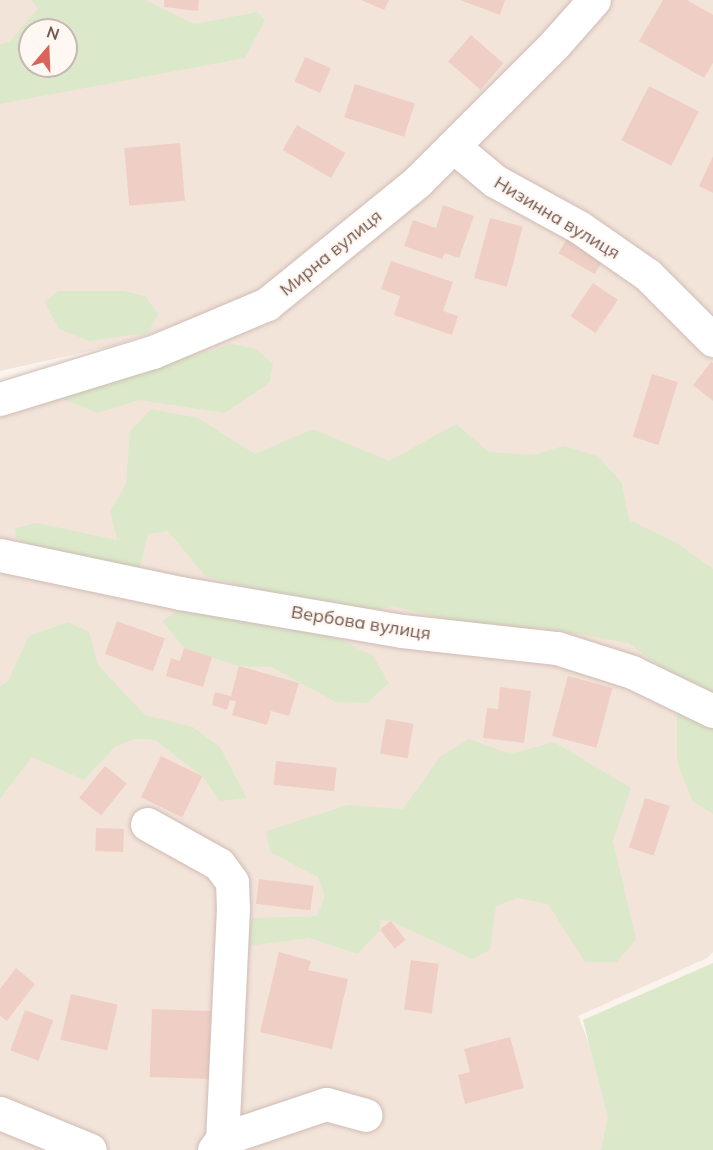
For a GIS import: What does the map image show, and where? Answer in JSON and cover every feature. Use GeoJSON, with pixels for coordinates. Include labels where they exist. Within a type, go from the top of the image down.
{"type":"FeatureCollection","features":[{"type":"Feature","properties":{"kind":"street","name":"Мирна вулиця"},"geometry":{"type":"LineString","coordinates":[[0,399],[153,352],[267,304],[417,182],[554,45],[594,0]]}},
{"type":"Feature","properties":{"kind":"street","name":"Низинна вулиця"},"geometry":{"type":"LineString","coordinates":[[453,146],[495,181],[579,227],[648,275],[713,340]]}},
{"type":"Feature","properties":{"kind":"street","name":"Вербова вулиця"},"geometry":{"type":"LineString","coordinates":[[0,555],[180,593],[402,631],[557,648],[632,672],[713,711]]}},
{"type":"Feature","properties":{"kind":"street"},"geometry":{"type":"LineString","coordinates":[[147,824],[219,864],[232,882],[233,908],[218,1145],[326,1104],[366,1115]]}},
{"type":"Feature","properties":{"kind":"street"},"geometry":{"type":"LineString","coordinates":[[0,1113],[90,1150]]}},
{"type":"Feature","properties":{"kind":"shaded area"},"geometry":{"type":"Polygon","coordinates":[[[0,0],[585,0],[504,84],[321,248],[230,308],[112,346],[0,371],[0,0]]]}},
{"type":"Feature","properties":{"kind":"shaded area"},"geometry":{"type":"Polygon","coordinates":[[[598,0],[713,0],[713,323],[459,138],[598,0]]]}},
{"type":"Feature","properties":{"kind":"shaded area"},"geometry":{"type":"Polygon","coordinates":[[[450,157],[496,180],[713,343],[713,711],[616,654],[0,546],[0,408],[228,323],[450,157]]]}},
{"type":"Feature","properties":{"kind":"shaded area"},"geometry":{"type":"Polygon","coordinates":[[[0,564],[601,664],[713,722],[713,952],[707,958],[578,1016],[615,1109],[602,1150],[0,1150],[0,564]]]}},
{"type":"Feature","properties":{"kind":"green space"},"geometry":{"type":"Polygon","coordinates":[[[31,0],[145,0],[194,24],[257,12],[265,20],[245,58],[0,104],[0,45],[10,41],[18,32],[18,78],[78,78],[78,18],[30,18],[38,9],[31,0]]]}},
{"type":"Feature","properties":{"kind":"green space"},"geometry":{"type":"Polygon","coordinates":[[[58,291],[124,291],[145,296],[158,314],[148,333],[89,341],[59,329],[44,302],[58,291]]]}},
{"type":"Feature","properties":{"kind":"green space"},"geometry":{"type":"Polygon","coordinates":[[[230,344],[254,348],[273,363],[270,382],[225,413],[139,400],[98,413],[58,397],[113,362],[209,352],[230,344]]]}},
{"type":"Feature","properties":{"kind":"green space"},"geometry":{"type":"Polygon","coordinates":[[[151,409],[198,418],[255,454],[313,429],[389,461],[456,424],[489,452],[533,455],[563,446],[598,456],[622,483],[629,520],[677,543],[713,569],[713,814],[692,801],[677,761],[677,679],[628,643],[544,628],[478,627],[392,606],[361,616],[310,604],[205,576],[168,531],[148,534],[140,566],[130,573],[36,548],[16,538],[15,528],[37,523],[117,540],[110,511],[126,484],[130,431],[151,409]]]}},
{"type":"Feature","properties":{"kind":"green space"},"geometry":{"type":"Polygon","coordinates":[[[182,608],[301,620],[373,656],[389,683],[367,703],[336,702],[271,667],[239,666],[184,648],[162,621],[182,608]]]}},
{"type":"Feature","properties":{"kind":"green space"},"geometry":{"type":"Polygon","coordinates":[[[68,622],[89,632],[98,665],[145,715],[193,727],[220,747],[247,798],[220,801],[202,776],[155,740],[135,739],[116,746],[84,780],[32,757],[0,799],[0,686],[8,681],[29,636],[68,622]]]}},
{"type":"Feature","properties":{"kind":"green space"},"geometry":{"type":"Polygon","coordinates":[[[469,739],[511,754],[554,742],[631,788],[613,841],[636,939],[617,962],[585,962],[548,904],[517,898],[496,906],[490,950],[472,959],[391,921],[380,920],[380,930],[358,954],[309,938],[248,946],[252,918],[317,916],[325,896],[318,877],[270,852],[266,831],[348,805],[403,809],[441,756],[469,739]]]}},
{"type":"Feature","properties":{"kind":"green space"},"geometry":{"type":"Polygon","coordinates":[[[713,963],[713,1150],[601,1150],[608,1117],[583,1020],[713,963]]]}},
{"type":"Feature","properties":{"kind":"building"},"geometry":{"type":"Polygon","coordinates":[[[164,0],[199,0],[198,11],[164,7],[164,0]]]}},
{"type":"Feature","properties":{"kind":"building"},"geometry":{"type":"Polygon","coordinates":[[[361,0],[389,0],[384,10],[361,0]]]}},
{"type":"Feature","properties":{"kind":"building"},"geometry":{"type":"Polygon","coordinates":[[[460,0],[505,0],[500,15],[460,0]]]}},
{"type":"Feature","properties":{"kind":"building"},"geometry":{"type":"Polygon","coordinates":[[[663,0],[687,0],[713,15],[713,63],[704,78],[639,41],[663,0]]]}},
{"type":"Feature","properties":{"kind":"building"},"geometry":{"type":"Polygon","coordinates":[[[471,35],[503,63],[480,90],[448,61],[471,35]]]}},
{"type":"Feature","properties":{"kind":"building"},"geometry":{"type":"Polygon","coordinates":[[[305,57],[331,68],[320,93],[294,82],[305,57]]]}},
{"type":"Feature","properties":{"kind":"building"},"geometry":{"type":"Polygon","coordinates":[[[355,84],[415,103],[404,137],[344,117],[355,84]]]}},
{"type":"Feature","properties":{"kind":"building"},"geometry":{"type":"Polygon","coordinates":[[[649,86],[699,111],[671,166],[621,140],[649,86]]]}},
{"type":"Feature","properties":{"kind":"building"},"geometry":{"type":"Polygon","coordinates":[[[297,125],[345,153],[331,178],[282,150],[297,125]]]}},
{"type":"Feature","properties":{"kind":"building"},"geometry":{"type":"Polygon","coordinates":[[[180,143],[185,201],[129,206],[124,148],[180,143]]]}},
{"type":"Feature","properties":{"kind":"building"},"geometry":{"type":"Polygon","coordinates":[[[713,156],[713,193],[699,186],[713,156]]]}},
{"type":"Feature","properties":{"kind":"building"},"geometry":{"type":"Polygon","coordinates":[[[443,205],[474,216],[459,258],[445,253],[442,259],[404,246],[413,220],[436,228],[443,205]]]}},
{"type":"Feature","properties":{"kind":"building"},"geometry":{"type":"Polygon","coordinates":[[[490,218],[523,227],[507,287],[474,278],[490,218]]]}},
{"type":"Feature","properties":{"kind":"building"},"geometry":{"type":"Polygon","coordinates":[[[569,235],[605,256],[595,274],[558,253],[569,235]]]}},
{"type":"Feature","properties":{"kind":"building"},"geometry":{"type":"Polygon","coordinates":[[[391,261],[453,282],[443,311],[458,316],[452,335],[394,315],[400,296],[381,289],[391,261]]]}},
{"type":"Feature","properties":{"kind":"building"},"geometry":{"type":"Polygon","coordinates":[[[593,283],[618,300],[596,333],[571,316],[593,283]]]}},
{"type":"Feature","properties":{"kind":"building"},"geometry":{"type":"Polygon","coordinates":[[[711,362],[713,363],[713,401],[693,385],[711,362]]]}},
{"type":"Feature","properties":{"kind":"building"},"geometry":{"type":"Polygon","coordinates":[[[652,374],[678,382],[659,445],[633,437],[652,374]]]}},
{"type":"Feature","properties":{"kind":"building"},"geometry":{"type":"Polygon","coordinates":[[[117,621],[165,638],[153,671],[105,654],[117,621]]]}},
{"type":"Feature","properties":{"kind":"building"},"geometry":{"type":"Polygon","coordinates":[[[184,648],[212,657],[203,687],[166,676],[171,658],[180,661],[184,648]]]}},
{"type":"Feature","properties":{"kind":"building"},"geometry":{"type":"Polygon","coordinates":[[[239,666],[299,683],[289,716],[271,711],[267,725],[232,715],[236,701],[230,700],[227,710],[212,705],[215,692],[231,696],[239,666]]]}},
{"type":"Feature","properties":{"kind":"building"},"geometry":{"type":"Polygon","coordinates":[[[568,676],[612,688],[596,748],[552,736],[568,676]]]}},
{"type":"Feature","properties":{"kind":"building"},"geometry":{"type":"Polygon","coordinates":[[[500,687],[531,691],[524,743],[483,738],[487,708],[498,709],[500,687]]]}},
{"type":"Feature","properties":{"kind":"building"},"geometry":{"type":"Polygon","coordinates":[[[386,719],[414,724],[407,758],[380,753],[386,719]]]}},
{"type":"Feature","properties":{"kind":"building"},"geometry":{"type":"Polygon","coordinates":[[[161,756],[202,776],[182,818],[141,797],[161,756]]]}},
{"type":"Feature","properties":{"kind":"building"},"geometry":{"type":"Polygon","coordinates":[[[276,761],[337,767],[334,791],[273,785],[276,761]]]}},
{"type":"Feature","properties":{"kind":"building"},"geometry":{"type":"Polygon","coordinates":[[[105,766],[127,784],[101,815],[79,798],[105,766]]]}},
{"type":"Feature","properties":{"kind":"building"},"geometry":{"type":"Polygon","coordinates":[[[645,798],[670,806],[654,855],[629,847],[645,798]]]}},
{"type":"Feature","properties":{"kind":"building"},"geometry":{"type":"Polygon","coordinates":[[[96,828],[124,829],[123,852],[95,851],[96,828]]]}},
{"type":"Feature","properties":{"kind":"building"},"geometry":{"type":"Polygon","coordinates":[[[259,879],[314,886],[311,911],[256,904],[259,879]]]}},
{"type":"Feature","properties":{"kind":"building"},"geometry":{"type":"Polygon","coordinates":[[[391,921],[406,940],[395,949],[380,930],[391,921]]]}},
{"type":"Feature","properties":{"kind":"building"},"geometry":{"type":"Polygon","coordinates":[[[279,952],[311,961],[308,970],[348,979],[332,1049],[260,1032],[279,952]]]}},
{"type":"Feature","properties":{"kind":"building"},"geometry":{"type":"Polygon","coordinates":[[[411,960],[439,964],[432,1013],[404,1010],[411,960]]]}},
{"type":"Feature","properties":{"kind":"building"},"geometry":{"type":"Polygon","coordinates":[[[16,968],[35,984],[7,1021],[0,1016],[0,989],[16,968]]]}},
{"type":"Feature","properties":{"kind":"building"},"geometry":{"type":"Polygon","coordinates":[[[71,994],[118,1005],[107,1051],[60,1040],[71,994]]]}},
{"type":"Feature","properties":{"kind":"building"},"geometry":{"type":"Polygon","coordinates":[[[152,1009],[211,1011],[209,1079],[150,1077],[152,1009]]]}},
{"type":"Feature","properties":{"kind":"building"},"geometry":{"type":"Polygon","coordinates":[[[25,1010],[53,1020],[38,1061],[10,1050],[25,1010]]]}},
{"type":"Feature","properties":{"kind":"building"},"geometry":{"type":"Polygon","coordinates":[[[510,1037],[524,1088],[465,1104],[458,1075],[470,1072],[464,1049],[510,1037]]]}}]}
